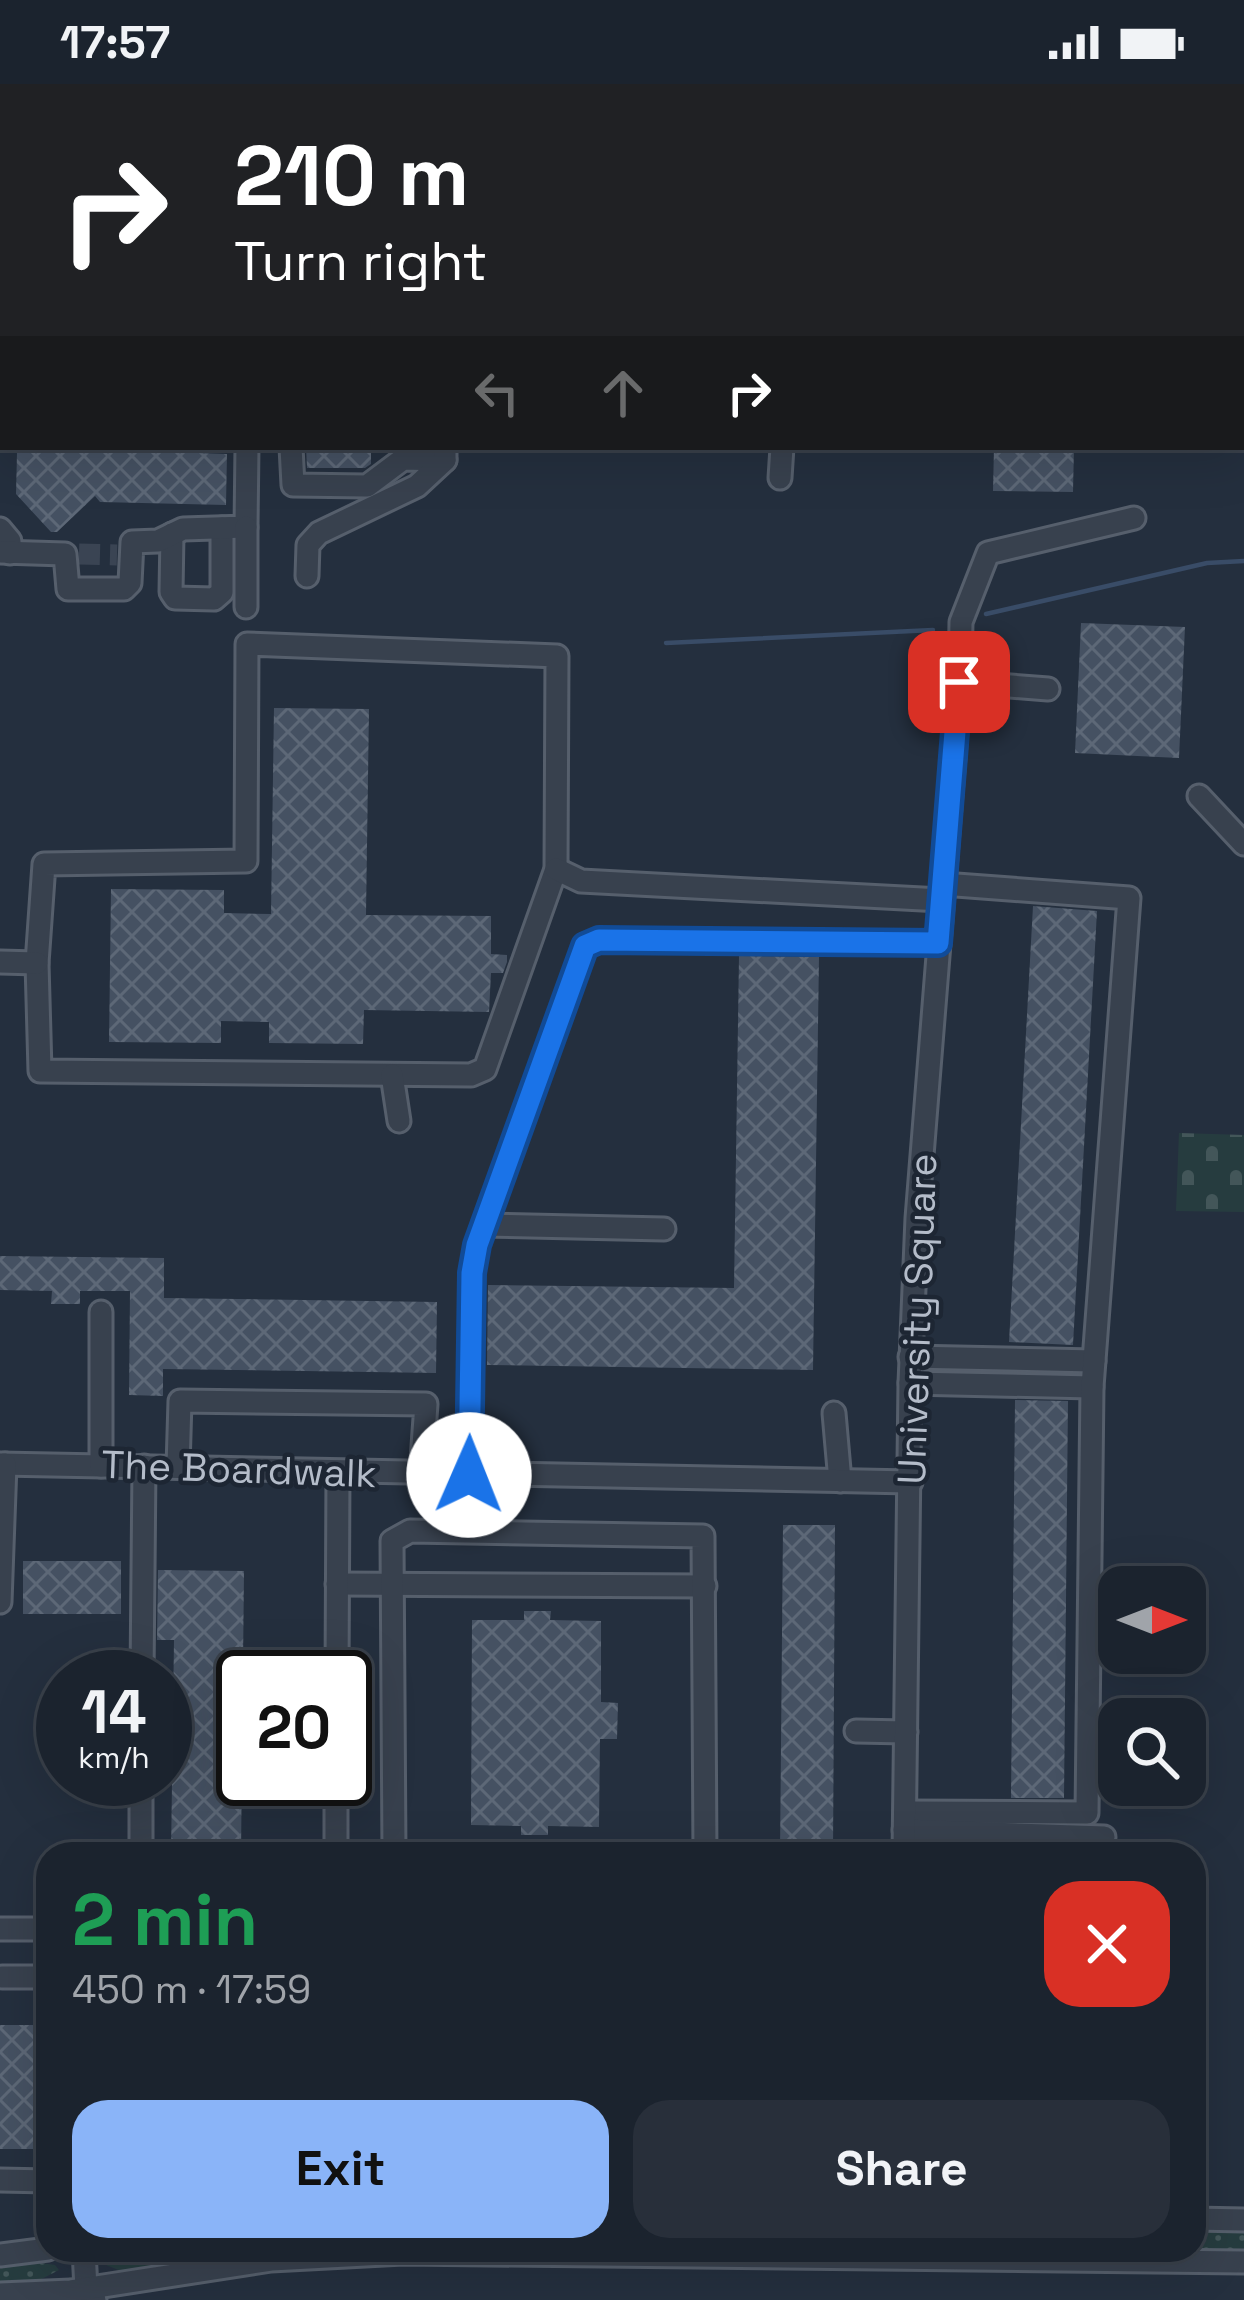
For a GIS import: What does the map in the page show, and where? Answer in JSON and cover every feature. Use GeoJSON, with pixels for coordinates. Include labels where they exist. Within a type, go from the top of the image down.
{"type":"FeatureCollection","features":[{"type":"Feature","properties":{"kind":"street"},"geometry":{"type":"LineString","coordinates":[[246,607],[247,450]]}},
{"type":"Feature","properties":{"kind":"street"},"geometry":{"type":"LineString","coordinates":[[291,450],[293,485],[367,486],[403,459],[445,454]]}},
{"type":"Feature","properties":{"kind":"street"},"geometry":{"type":"LineString","coordinates":[[780,478],[782,450]]}},
{"type":"Feature","properties":{"kind":"street"},"geometry":{"type":"LineString","coordinates":[[307,576],[308,544],[319,533],[417,487],[445,454]]}},
{"type":"Feature","properties":{"kind":"street","name":"University Square"},"geometry":{"type":"LineString","coordinates":[[904,1842],[910,1358],[961,622],[988,553],[1134,518]]}},
{"type":"Feature","properties":{"kind":"street"},"geometry":{"type":"LineString","coordinates":[[0,529],[10,541],[5,552],[72,554],[68,589],[80,592],[124,589],[130,583],[124,555],[132,542],[158,541],[183,529],[246,527]]}},
{"type":"Feature","properties":{"kind":"street"},"geometry":{"type":"LineString","coordinates":[[172,534],[171,592],[175,598],[214,599],[222,592],[222,528]]}},
{"type":"Feature","properties":{"kind":"street"},"geometry":{"type":"LineString","coordinates":[[247,644],[557,656],[556,868],[485,1069],[471,1075],[40,1071],[37,963],[44,864],[246,861],[247,644]]}},
{"type":"Feature","properties":{"kind":"street"},"geometry":{"type":"LineString","coordinates":[[959,682],[1048,689]]}},
{"type":"Feature","properties":{"kind":"street"},"geometry":{"type":"LineString","coordinates":[[1198,796],[1244,844]]}},
{"type":"Feature","properties":{"kind":"street"},"geometry":{"type":"LineString","coordinates":[[556,868],[581,881],[1129,898],[1092,1388],[1087,1813],[904,1821]]}},
{"type":"Feature","properties":{"kind":"street"},"geometry":{"type":"LineString","coordinates":[[469,1475],[472,1273],[484,1225],[585,946],[599,940],[938,943]]}},
{"type":"Feature","properties":{"kind":"street"},"geometry":{"type":"LineString","coordinates":[[0,962],[37,963]]}},
{"type":"Feature","properties":{"kind":"street"},"geometry":{"type":"LineString","coordinates":[[392,1075],[399,1121]]}},
{"type":"Feature","properties":{"kind":"street"},"geometry":{"type":"LineString","coordinates":[[484,1225],[664,1229]]}},
{"type":"Feature","properties":{"kind":"street"},"geometry":{"type":"LineString","coordinates":[[101,1312],[101,1466]]}},
{"type":"Feature","properties":{"kind":"street"},"geometry":{"type":"LineString","coordinates":[[910,1358],[1094,1361]]}},
{"type":"Feature","properties":{"kind":"street"},"geometry":{"type":"LineString","coordinates":[[910,1383],[1092,1388]]}},
{"type":"Feature","properties":{"kind":"street"},"geometry":{"type":"LineString","coordinates":[[178,1467],[180,1401],[426,1404],[421,1474]]}},
{"type":"Feature","properties":{"kind":"street"},"geometry":{"type":"LineString","coordinates":[[834,1413],[840,1481]]}},
{"type":"Feature","properties":{"kind":"street"},"geometry":{"type":"LineString","coordinates":[[0,1602],[3,1464]]}},
{"type":"Feature","properties":{"kind":"street","name":"The Boardwalk"},"geometry":{"type":"LineString","coordinates":[[3,1464],[910,1482]]}},
{"type":"Feature","properties":{"kind":"street"},"geometry":{"type":"LineString","coordinates":[[142,1650],[144,1466]]}},
{"type":"Feature","properties":{"kind":"street"},"geometry":{"type":"LineString","coordinates":[[337,1650],[338,1473]]}},
{"type":"Feature","properties":{"kind":"street"},"geometry":{"type":"LineString","coordinates":[[394,1842],[392,1541],[410,1531],[703,1536],[705,1842]]}},
{"type":"Feature","properties":{"kind":"street"},"geometry":{"type":"LineString","coordinates":[[337,1584],[705,1586]]}},
{"type":"Feature","properties":{"kind":"street"},"geometry":{"type":"LineString","coordinates":[[856,1730],[906,1732]]}},
{"type":"Feature","properties":{"kind":"street"},"geometry":{"type":"LineString","coordinates":[[141,1806],[142,1842]]}},
{"type":"Feature","properties":{"kind":"street"},"geometry":{"type":"LineString","coordinates":[[336,1806],[336,1842]]}},
{"type":"Feature","properties":{"kind":"street"},"geometry":{"type":"LineString","coordinates":[[904,1821],[1104,1837]]}},
{"type":"Feature","properties":{"kind":"street"},"geometry":{"type":"LineString","coordinates":[[0,1928],[36,1929]]}},
{"type":"Feature","properties":{"kind":"street"},"geometry":{"type":"LineString","coordinates":[[2,1977],[36,1977]]}},
{"type":"Feature","properties":{"kind":"street"},"geometry":{"type":"LineString","coordinates":[[0,2180],[36,2181]]}},
{"type":"Feature","properties":{"kind":"street"},"geometry":{"type":"LineString","coordinates":[[1206,2219],[1244,2220]]}},
{"type":"Feature","properties":{"kind":"street"},"geometry":{"type":"LineString","coordinates":[[0,2254],[36,2250]]}},
{"type":"Feature","properties":{"kind":"street"},"geometry":{"type":"LineString","coordinates":[[1206,2261],[1244,2262]]}},
{"type":"Feature","properties":{"kind":"street"},"geometry":{"type":"LineString","coordinates":[[86,2262],[90,2294]]}},
{"type":"Feature","properties":{"kind":"street"},"geometry":{"type":"LineString","coordinates":[[0,2294],[90,2294],[260,2262]]}},
{"type":"Feature","properties":{"kind":"green space"},"geometry":{"type":"Polygon","coordinates":[[[1179,1133],[1244,1135],[1244,1212],[1176,1211],[1179,1133]]]}},
{"type":"Feature","properties":{"kind":"green space"},"geometry":{"type":"Polygon","coordinates":[[[1206,2228],[1244,2230],[1244,2250],[1206,2250],[1206,2228]]]}},
{"type":"Feature","properties":{"kind":"green space"},"geometry":{"type":"Polygon","coordinates":[[[34,2262],[59,2270],[34,2283],[0,2286],[0,2264],[34,2262]]]}},
{"type":"Feature","properties":{"kind":"green space"},"geometry":{"type":"Polygon","coordinates":[[[102,2262],[177,2262],[121,2271],[102,2262]]]}},
{"type":"Feature","properties":{"kind":"building"},"geometry":{"type":"Polygon","coordinates":[[[306,450],[371,450],[371,464],[365,468],[307,468],[306,450]]]}},
{"type":"Feature","properties":{"kind":"building"},"geometry":{"type":"Polygon","coordinates":[[[994,450],[1074,450],[1073,492],[993,491],[994,450]]]}},
{"type":"Feature","properties":{"kind":"building"},"geometry":{"type":"Polygon","coordinates":[[[17,453],[227,454],[226,505],[100,502],[95,496],[57,532],[51,532],[16,494],[17,453]]]}},
{"type":"Feature","properties":{"kind":"building"},"geometry":{"type":"Polygon","coordinates":[[[1081,623],[1185,627],[1179,758],[1075,753],[1081,623]]]}},
{"type":"Feature","properties":{"kind":"building"},"geometry":{"type":"Polygon","coordinates":[[[274,708],[369,709],[366,915],[491,916],[491,954],[507,955],[507,962],[503,973],[491,973],[489,1012],[364,1010],[363,1044],[269,1043],[269,1022],[221,1021],[221,1043],[109,1042],[111,889],[224,890],[224,913],[271,914],[274,708]]]}},
{"type":"Feature","properties":{"kind":"building"},"geometry":{"type":"Polygon","coordinates":[[[1033,906],[1097,911],[1073,1345],[1009,1342],[1033,906]]]}},
{"type":"Feature","properties":{"kind":"building"},"geometry":{"type":"Polygon","coordinates":[[[739,956],[819,957],[813,1370],[487,1365],[488,1285],[734,1288],[739,956]]]}},
{"type":"Feature","properties":{"kind":"building"},"geometry":{"type":"Polygon","coordinates":[[[0,1256],[164,1258],[164,1298],[437,1302],[436,1373],[163,1369],[163,1396],[129,1395],[130,1291],[80,1291],[80,1304],[51,1304],[52,1291],[0,1290],[0,1256]]]}},
{"type":"Feature","properties":{"kind":"building"},"geometry":{"type":"Polygon","coordinates":[[[1015,1400],[1068,1401],[1064,1798],[1011,1798],[1015,1400]]]}},
{"type":"Feature","properties":{"kind":"building"},"geometry":{"type":"Polygon","coordinates":[[[783,1525],[835,1525],[833,1842],[780,1842],[783,1525]]]}},
{"type":"Feature","properties":{"kind":"building"},"geometry":{"type":"Polygon","coordinates":[[[23,1561],[121,1561],[121,1614],[23,1614],[23,1561]]]}},
{"type":"Feature","properties":{"kind":"building"},"geometry":{"type":"Polygon","coordinates":[[[158,1570],[244,1571],[243,1650],[216,1650],[216,1806],[242,1806],[241,1842],[171,1842],[172,1806],[192,1806],[192,1650],[174,1650],[174,1640],[157,1640],[158,1570]]]}},
{"type":"Feature","properties":{"kind":"building"},"geometry":{"type":"Polygon","coordinates":[[[524,1611],[551,1611],[550,1620],[601,1621],[601,1702],[618,1703],[617,1739],[600,1739],[599,1827],[548,1826],[548,1835],[521,1835],[521,1826],[471,1825],[472,1620],[524,1620],[524,1611]]]}},
{"type":"Feature","properties":{"kind":"building"},"geometry":{"type":"Polygon","coordinates":[[[0,2025],[36,2025],[36,2149],[0,2149],[0,2025]]]}},
{"type":"Feature","properties":{"kind":"waterway"},"geometry":{"type":"LineString","coordinates":[[986,614],[1207,563],[1244,561]]}},
{"type":"Feature","properties":{"kind":"waterway"},"geometry":{"type":"LineString","coordinates":[[666,643],[933,630]]}},
{"type":"Feature","properties":{"kind":"tunnel"},"geometry":{"type":"LineString","coordinates":[[79,554],[117,555]]}},
{"type":"Feature","properties":{"kind":"route"},"geometry":{"type":"LineString","coordinates":[[469,1475],[472,1273],[477,1245],[585,946],[599,940],[938,943],[959,682]]}}]}
